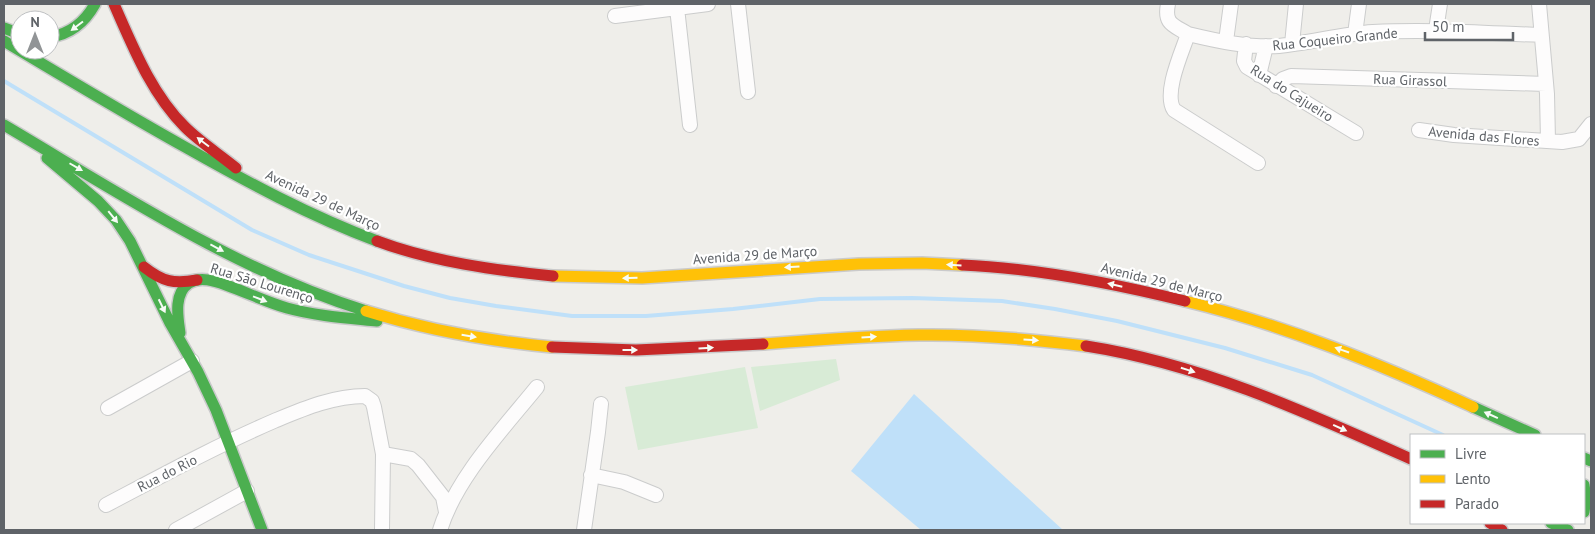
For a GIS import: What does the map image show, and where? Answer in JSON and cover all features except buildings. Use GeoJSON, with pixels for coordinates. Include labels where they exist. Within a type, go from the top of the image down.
{"type":"FeatureCollection","features":[{"type":"Feature","properties":{"kind":"main road"},"geometry":{"type":"LineString","coordinates":[[60,36],[74,30],[88,17],[95,4]]}},
{"type":"Feature","properties":{"kind":"main road"},"geometry":{"type":"LineString","coordinates":[[114,4],[137,55],[164,99],[184,126],[269,193]]}},
{"type":"Feature","properties":{"kind":"main road","name":"Avenida 29 de Março"},"geometry":{"type":"LineString","coordinates":[[4,41],[119,110],[269,193],[321,218],[380,242],[437,258],[493,269],[590,277],[660,277],[819,266],[924,263],[1020,270],[1104,283],[1222,312],[1286,331],[1351,354],[1533,434]]}},
{"type":"Feature","properties":{"kind":"main road"},"geometry":{"type":"LineString","coordinates":[[7,127],[188,233],[242,262],[342,303],[421,326],[504,342],[581,350],[667,350],[844,338],[921,336],[1050,341],[1141,356],[1208,376],[1287,406],[1400,454],[1410,460]]}},
{"type":"Feature","properties":{"kind":"main road","name":"Rua São Lourenço"},"geometry":{"type":"LineString","coordinates":[[7,127],[93,196],[108,211],[124,232],[144,267],[181,344],[207,391],[229,441],[262,530]]}},
{"type":"Feature","properties":{"kind":"main road"},"geometry":{"type":"LineString","coordinates":[[144,267],[160,280],[166,282],[178,283],[197,280]]}},
{"type":"Feature","properties":{"kind":"main road","name":"Rua São Lourenço"},"geometry":{"type":"LineString","coordinates":[[181,344],[178,319],[180,295],[185,288],[197,280],[214,282],[274,304],[314,314],[421,326]]}},
{"type":"Feature","properties":{"kind":"main road"},"geometry":{"type":"LineString","coordinates":[[1585,491],[1585,505]]}},
{"type":"Feature","properties":{"kind":"main road"},"geometry":{"type":"LineString","coordinates":[[1555,524],[1569,528]]}},
{"type":"Feature","properties":{"kind":"street"},"geometry":{"type":"LineString","coordinates":[[615,16],[698,4]]}},
{"type":"Feature","properties":{"kind":"street"},"geometry":{"type":"LineString","coordinates":[[738,4],[748,92]]}},
{"type":"Feature","properties":{"kind":"street"},"geometry":{"type":"LineString","coordinates":[[1168,4],[1167,19],[1170,23],[1188,34],[1171,89],[1171,105],[1174,110],[1258,163]]}},
{"type":"Feature","properties":{"kind":"street"},"geometry":{"type":"LineString","coordinates":[[1226,41],[1231,4]]}},
{"type":"Feature","properties":{"kind":"street"},"geometry":{"type":"LineString","coordinates":[[1292,44],[1296,4]]}},
{"type":"Feature","properties":{"kind":"street"},"geometry":{"type":"LineString","coordinates":[[1355,34],[1359,4]]}},
{"type":"Feature","properties":{"kind":"street"},"geometry":{"type":"LineString","coordinates":[[1436,30],[1440,4]]}},
{"type":"Feature","properties":{"kind":"street"},"geometry":{"type":"LineString","coordinates":[[1538,4],[1546,84],[1548,141]]}},
{"type":"Feature","properties":{"kind":"street"},"geometry":{"type":"LineString","coordinates":[[677,8],[690,125]]}},
{"type":"Feature","properties":{"kind":"street","name":"Rua Coqueiro Grande"},"geometry":{"type":"LineString","coordinates":[[1188,34],[1266,46],[1355,34],[1436,30],[1541,35]]}},
{"type":"Feature","properties":{"kind":"street","name":"Rua do Cajueiro"},"geometry":{"type":"LineString","coordinates":[[1246,44],[1244,61],[1248,67],[1276,86],[1356,133]]}},
{"type":"Feature","properties":{"kind":"street"},"geometry":{"type":"LineString","coordinates":[[1259,75],[1266,46]]}},
{"type":"Feature","properties":{"kind":"street","name":"Rua Girassol"},"geometry":{"type":"LineString","coordinates":[[1276,86],[1283,79],[1291,76],[1546,84]]}},
{"type":"Feature","properties":{"kind":"street","name":"Avenida das Flores"},"geometry":{"type":"LineString","coordinates":[[1419,130],[1454,135],[1562,142],[1579,139],[1591,124]]}},
{"type":"Feature","properties":{"kind":"street"},"geometry":{"type":"LineString","coordinates":[[108,408],[192,361]]}},
{"type":"Feature","properties":{"kind":"street"},"geometry":{"type":"LineString","coordinates":[[440,530],[446,512],[464,480],[537,387]]}},
{"type":"Feature","properties":{"kind":"street","name":"Rua do Rio"},"geometry":{"type":"LineString","coordinates":[[106,505],[229,441],[314,405],[353,396],[366,396],[372,401],[383,454]]}},
{"type":"Feature","properties":{"kind":"street"},"geometry":{"type":"LineString","coordinates":[[584,530],[598,432],[600,404]]}},
{"type":"Feature","properties":{"kind":"street"},"geometry":{"type":"LineString","coordinates":[[382,530],[383,454],[410,459],[418,465],[443,497],[446,512]]}},
{"type":"Feature","properties":{"kind":"street"},"geometry":{"type":"LineString","coordinates":[[592,475],[624,482],[656,495]]}},
{"type":"Feature","properties":{"kind":"street"},"geometry":{"type":"LineString","coordinates":[[176,530],[247,491]]}},
{"type":"Feature","properties":{"kind":"green space"},"geometry":{"type":"Polygon","coordinates":[[[836,359],[840,380],[760,411],[751,367],[836,359]]]}},
{"type":"Feature","properties":{"kind":"green space"},"geometry":{"type":"Polygon","coordinates":[[[745,367],[758,428],[638,450],[625,387],[745,367]]]}},
{"type":"Feature","properties":{"kind":"water"},"geometry":{"type":"Polygon","coordinates":[[[914,394],[1063,530],[921,530],[851,471],[914,394]]]}},
{"type":"Feature","properties":{"kind":"waterway"},"geometry":{"type":"LineString","coordinates":[[4,81],[252,230],[309,255],[404,286],[450,298],[572,316],[646,316],[820,299],[912,298],[1002,301],[1117,321],[1225,348],[1312,375],[1441,434]]}},
{"type":"Feature","properties":{"kind":"traffic: fast"},"geometry":{"type":"LineString","coordinates":[[60,34],[71,30],[82,22],[95,4]]}},
{"type":"Feature","properties":{"kind":"traffic: fast"},"geometry":{"type":"LineString","coordinates":[[4,28],[10,30]]}},
{"type":"Feature","properties":{"kind":"traffic: fast"},"geometry":{"type":"LineString","coordinates":[[4,41],[139,121],[232,173],[303,210],[377,241]]}},
{"type":"Feature","properties":{"kind":"traffic: fast"},"geometry":{"type":"LineString","coordinates":[[4,125],[135,203],[225,252],[318,294],[366,311]]}},
{"type":"Feature","properties":{"kind":"traffic: fast"},"geometry":{"type":"LineString","coordinates":[[47,158],[98,201],[116,220],[130,241],[170,323],[198,372],[216,410],[262,530]]}},
{"type":"Feature","properties":{"kind":"traffic: fast"},"geometry":{"type":"LineString","coordinates":[[180,333],[178,306],[181,293],[189,283],[198,280],[222,283],[271,303],[298,311],[377,321]]}},
{"type":"Feature","properties":{"kind":"traffic: fast"},"geometry":{"type":"LineString","coordinates":[[1473,407],[1533,434]]}},
{"type":"Feature","properties":{"kind":"traffic: fast"},"geometry":{"type":"LineString","coordinates":[[1585,458],[1591,461]]}},
{"type":"Feature","properties":{"kind":"traffic: fast"},"geometry":{"type":"LineString","coordinates":[[1585,492],[1585,505]]}},
{"type":"Feature","properties":{"kind":"traffic: fast"},"geometry":{"type":"LineString","coordinates":[[1553,524],[1568,530]]}},
{"type":"Feature","properties":{"kind":"traffic: slow"},"geometry":{"type":"LineString","coordinates":[[553,276],[642,278],[859,264],[922,263],[962,265]]}},
{"type":"Feature","properties":{"kind":"traffic: slow"},"geometry":{"type":"LineString","coordinates":[[1185,301],[1259,322],[1332,347],[1473,407]]}},
{"type":"Feature","properties":{"kind":"traffic: slow"},"geometry":{"type":"LineString","coordinates":[[366,311],[458,334],[552,347]]}},
{"type":"Feature","properties":{"kind":"traffic: slow"},"geometry":{"type":"LineString","coordinates":[[763,344],[860,337],[961,335],[1086,346]]}},
{"type":"Feature","properties":{"kind":"traffic: jam"},"geometry":{"type":"LineString","coordinates":[[114,4],[144,69],[173,114],[203,143],[236,168]]}},
{"type":"Feature","properties":{"kind":"traffic: jam"},"geometry":{"type":"LineString","coordinates":[[377,241],[442,260],[553,276]]}},
{"type":"Feature","properties":{"kind":"traffic: jam"},"geometry":{"type":"LineString","coordinates":[[962,265],[1018,269],[1074,277],[1185,301]]}},
{"type":"Feature","properties":{"kind":"traffic: jam"},"geometry":{"type":"LineString","coordinates":[[144,267],[157,276],[169,281],[197,280]]}},
{"type":"Feature","properties":{"kind":"traffic: jam"},"geometry":{"type":"LineString","coordinates":[[552,347],[636,350],[763,344]]}},
{"type":"Feature","properties":{"kind":"traffic: jam"},"geometry":{"type":"LineString","coordinates":[[1086,346],[1129,354],[1212,377],[1292,407],[1410,459]]}},
{"type":"Feature","properties":{"kind":"traffic: jam"},"geometry":{"type":"LineString","coordinates":[[1492,524],[1502,530]]}}]}
